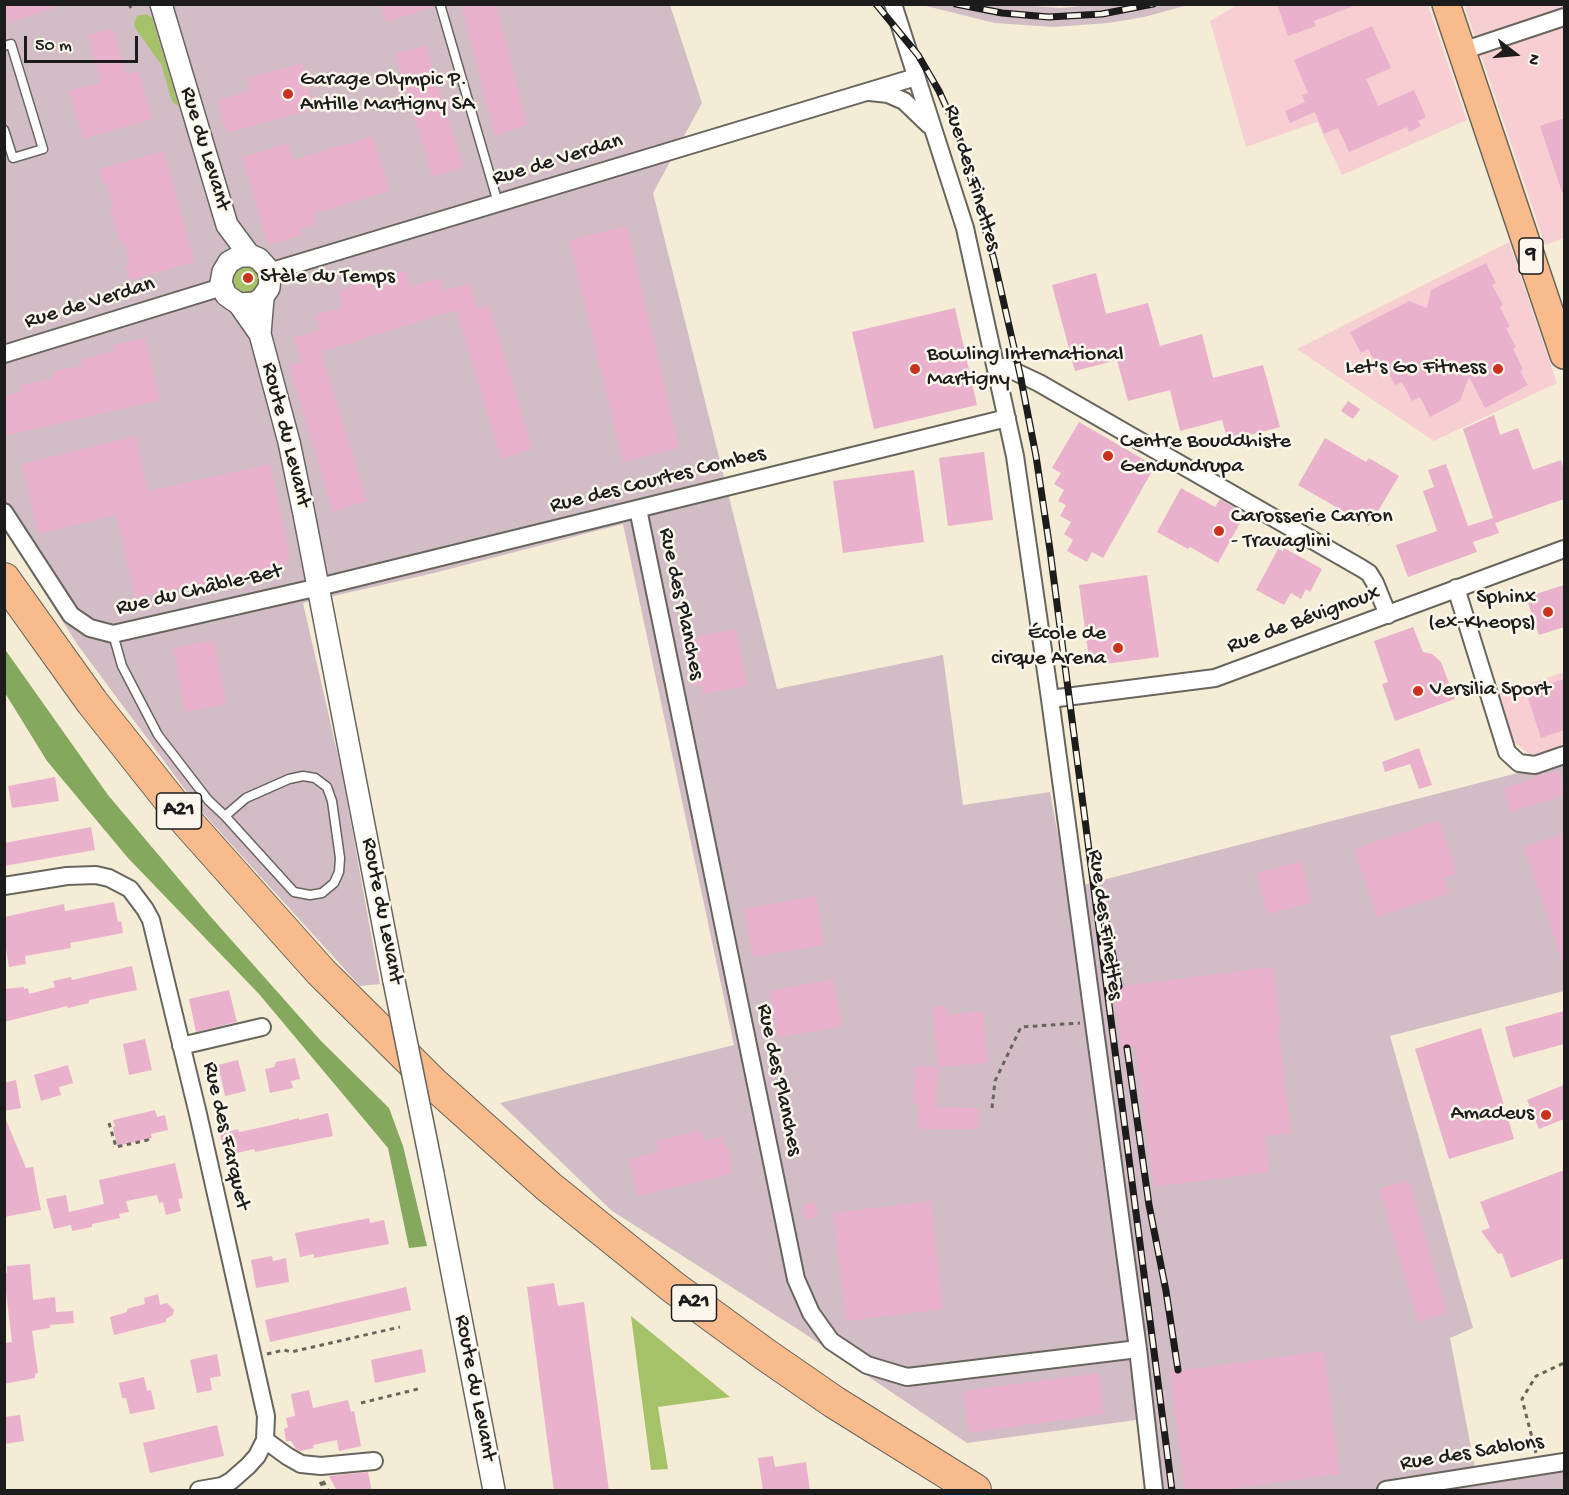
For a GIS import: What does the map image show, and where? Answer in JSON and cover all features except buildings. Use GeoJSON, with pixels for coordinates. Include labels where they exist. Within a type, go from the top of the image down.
{"type":"FeatureCollection","features":[{"type":"Feature","properties":{"kind":"highway","name":"A21"},"geometry":{"type":"LineString","coordinates":[[4,579],[92,702],[194,830],[308,958],[428,1078],[549,1187],[673,1287],[834,1402],[975,1491]]}},
{"type":"Feature","properties":{"kind":"highway","name":"A21"},"geometry":{"type":"LineString","coordinates":[[4,615],[72,710],[227,900],[319,999],[433,1111],[540,1206],[673,1312],[803,1406],[935,1491]]}},
{"type":"Feature","properties":{"kind":"main road","name":"9"},"geometry":{"type":"LineString","coordinates":[[1446,4],[1564,355]]}},
{"type":"Feature","properties":{"kind":"street","name":"Rue du Levant"},"geometry":{"type":"LineString","coordinates":[[161,4],[227,225],[227,265]]}},
{"type":"Feature","properties":{"kind":"street","name":"Rue des Finettes"},"geometry":{"type":"LineString","coordinates":[[893,4],[965,228],[1007,418],[1050,699],[1138,1349],[1154,1491]]}},
{"type":"Feature","properties":{"kind":"street"},"geometry":{"type":"LineString","coordinates":[[1462,51],[1564,17]]}},
{"type":"Feature","properties":{"kind":"street","name":"Rue de Verdan"},"geometry":{"type":"LineString","coordinates":[[269,272],[916,77]]}},
{"type":"Feature","properties":{"kind":"street","name":"Rue de Verdan"},"geometry":{"type":"LineString","coordinates":[[861,93],[881,92],[904,101],[934,131]]}},
{"type":"Feature","properties":{"kind":"street","name":"Rue du Levant"},"geometry":{"type":"LineString","coordinates":[[227,225],[250,256]]}},
{"type":"Feature","properties":{"kind":"street"},"geometry":{"type":"LineString","coordinates":[[250,256],[262,262],[269,272],[270,284],[263,297],[252,304],[239,304],[229,298],[222,287],[222,275],[227,265],[236,258],[250,256]]}},
{"type":"Feature","properties":{"kind":"street","name":"Rue de Verdan"},"geometry":{"type":"LineString","coordinates":[[4,354],[222,287]]}},
{"type":"Feature","properties":{"kind":"street","name":"Route du Levant"},"geometry":{"type":"LineString","coordinates":[[263,297],[260,334],[289,442],[319,587],[494,1491]]}},
{"type":"Feature","properties":{"kind":"street","name":"Route du Levant"},"geometry":{"type":"LineString","coordinates":[[239,304],[260,334]]}},
{"type":"Feature","properties":{"kind":"street"},"geometry":{"type":"LineString","coordinates":[[997,367],[1005,367],[1039,383],[1369,573],[1388,615]]}},
{"type":"Feature","properties":{"kind":"street","name":"Rue des Courtes Combes"},"geometry":{"type":"LineString","coordinates":[[319,587],[1007,418]]}},
{"type":"Feature","properties":{"kind":"street","name":"Rue des Planches"},"geometry":{"type":"LineString","coordinates":[[638,509],[796,1279],[811,1313],[831,1341],[867,1365],[908,1377],[1138,1349]]}},
{"type":"Feature","properties":{"kind":"street","name":"Rue du Châble-Bet"},"geometry":{"type":"LineString","coordinates":[[4,512],[71,615],[90,628],[113,634],[319,587]]}},
{"type":"Feature","properties":{"kind":"street","name":"Rue de Bévignoux"},"geometry":{"type":"LineString","coordinates":[[1050,699],[1215,678],[1564,549]]}},
{"type":"Feature","properties":{"kind":"street"},"geometry":{"type":"LineString","coordinates":[[1456,588],[1506,752],[1519,763],[1535,765],[1564,755]]}},
{"type":"Feature","properties":{"kind":"street","name":"Rue des Farquet"},"geometry":{"type":"LineString","coordinates":[[4,886],[67,876],[96,875],[110,878],[130,889],[146,909],[151,920],[181,1046],[266,1416],[265,1440]]}},
{"type":"Feature","properties":{"kind":"street"},"geometry":{"type":"LineString","coordinates":[[181,1046],[262,1026]]}},
{"type":"Feature","properties":{"kind":"street"},"geometry":{"type":"LineString","coordinates":[[206,1490],[222,1486],[240,1475],[257,1456],[265,1440],[302,1464],[321,1466],[374,1461]]}},
{"type":"Feature","properties":{"kind":"street","name":"Rue des Sablons"},"geometry":{"type":"LineString","coordinates":[[1386,1491],[1564,1462]]}},
{"type":"Feature","properties":{"kind":"lane"},"geometry":{"type":"LineString","coordinates":[[440,4],[498,203]]}},
{"type":"Feature","properties":{"kind":"lane"},"geometry":{"type":"LineString","coordinates":[[4,46],[11,44],[43,148],[13,158],[7,151],[4,130]]}},
{"type":"Feature","properties":{"kind":"lane"},"geometry":{"type":"LineString","coordinates":[[113,634],[122,666],[158,735],[208,800],[294,891],[310,895],[322,893],[334,884],[339,872],[340,858],[332,801],[327,787],[315,778],[303,776],[289,779],[246,798],[225,816]]}},
{"type":"Feature","properties":{"kind":"path"},"geometry":{"type":"LineString","coordinates":[[992,1108],[994,1081],[1021,1027],[1094,1022]]}},
{"type":"Feature","properties":{"kind":"path"},"geometry":{"type":"LineString","coordinates":[[109,1124],[116,1148],[148,1140],[149,1143]]}},
{"type":"Feature","properties":{"kind":"path"},"geometry":{"type":"LineString","coordinates":[[252,1358],[284,1350],[291,1352],[400,1327]]}},
{"type":"Feature","properties":{"kind":"path"},"geometry":{"type":"LineString","coordinates":[[1540,1466],[1522,1399],[1536,1376],[1564,1364]]}},
{"type":"Feature","properties":{"kind":"path"},"geometry":{"type":"LineString","coordinates":[[361,1403],[418,1389]]}},
{"type":"Feature","properties":{"kind":"shaded area"},"geometry":{"type":"Polygon","coordinates":[[[1007,4],[1061,8],[1102,4],[1188,5],[1144,17],[1108,23],[1053,27],[995,23],[922,5],[1007,4]]]}},
{"type":"Feature","properties":{"kind":"shaded area"},"geometry":{"type":"Polygon","coordinates":[[[5,5],[670,5],[702,103],[653,193],[777,689],[943,655],[963,805],[1050,792],[1068,889],[1564,761],[1564,991],[1390,1036],[1473,1328],[1450,1338],[1478,1484],[1564,1471],[1564,1490],[1152,1490],[1136,1420],[967,1443],[802,1332],[612,1211],[500,1103],[734,1045],[623,524],[434,573],[303,603],[342,773],[380,984],[360,986],[201,811],[77,644],[5,530],[5,5]]]}},
{"type":"Feature","properties":{"kind":"shaded area"},"geometry":{"type":"Polygon","coordinates":[[[1237,5],[1428,5],[1467,120],[1342,175],[1317,122],[1246,147],[1210,21],[1237,5]]]}},
{"type":"Feature","properties":{"kind":"shaded area"},"geometry":{"type":"Polygon","coordinates":[[[1464,5],[1564,5],[1564,238],[1545,245],[1464,5]]]}},
{"type":"Feature","properties":{"kind":"shaded area"},"geometry":{"type":"Polygon","coordinates":[[[1509,242],[1557,383],[1434,441],[1297,349],[1509,242]]]}},
{"type":"Feature","properties":{"kind":"shaded area"},"geometry":{"type":"Polygon","coordinates":[[[1564,672],[1564,748],[1545,754],[1529,754],[1514,742],[1498,694],[1564,672]]]}},
{"type":"Feature","properties":{"kind":"green space"},"geometry":{"type":"Polygon","coordinates":[[[146,14],[152,18],[177,106],[172,101],[161,64],[135,28],[137,16],[146,14]]]}},
{"type":"Feature","properties":{"kind":"green space"},"geometry":{"type":"Polygon","coordinates":[[[246,267],[255,271],[259,280],[255,289],[246,293],[237,289],[233,280],[237,271],[246,267]]]}},
{"type":"Feature","properties":{"kind":"green space"},"geometry":{"type":"Polygon","coordinates":[[[4,648],[108,795],[210,916],[321,1041],[389,1108],[403,1146],[427,1246],[409,1248],[388,1148],[259,994],[128,858],[47,761],[5,693],[4,648]]]}},
{"type":"Feature","properties":{"kind":"green space"},"geometry":{"type":"Polygon","coordinates":[[[631,1316],[730,1397],[658,1407],[668,1469],[651,1470],[631,1316]]]}},
{"type":"Feature","properties":{"kind":"railway"},"geometry":{"type":"LineString","coordinates":[[876,4],[918,55],[939,91],[958,133],[994,260],[1020,374],[1036,456],[1050,550],[1172,1490]]}},
{"type":"Feature","properties":{"kind":"railway"},"geometry":{"type":"LineString","coordinates":[[956,4],[1002,13],[1049,17],[1102,14],[1153,4]]}},
{"type":"Feature","properties":{"kind":"railway"},"geometry":{"type":"LineString","coordinates":[[1105,917],[1119,986]]}},
{"type":"Feature","properties":{"kind":"railway"},"geometry":{"type":"LineString","coordinates":[[1127,1048],[1149,1205],[1166,1291],[1178,1370]]}},
{"type":"Feature","properties":{"kind":"place","name":"Garage Olympic P. Antille Martigny SA"},"geometry":{"type":"Point","coordinates":[288,94]}},
{"type":"Feature","properties":{"kind":"place","name":"Stèle du Temps"},"geometry":{"type":"Point","coordinates":[248,278]}},
{"type":"Feature","properties":{"kind":"place","name":"Bowling International Martigny"},"geometry":{"type":"Point","coordinates":[915,369]}},
{"type":"Feature","properties":{"kind":"place","name":"Let's Go Fitness"},"geometry":{"type":"Point","coordinates":[1498,369]}},
{"type":"Feature","properties":{"kind":"place","name":"Centre Bouddhiste Gendundrupa"},"geometry":{"type":"Point","coordinates":[1108,456]}},
{"type":"Feature","properties":{"kind":"place","name":"Carosserie Carron - Travaglini"},"geometry":{"type":"Point","coordinates":[1219,531]}},
{"type":"Feature","properties":{"kind":"place","name":"Sphinx (ex-Kheops)"},"geometry":{"type":"Point","coordinates":[1548,612]}},
{"type":"Feature","properties":{"kind":"place","name":"École de cirque Arena"},"geometry":{"type":"Point","coordinates":[1118,648]}},
{"type":"Feature","properties":{"kind":"place","name":"Versilia Sport"},"geometry":{"type":"Point","coordinates":[1418,691]}},
{"type":"Feature","properties":{"kind":"place","name":"Amadeus"},"geometry":{"type":"Point","coordinates":[1546,1115]}}]}
